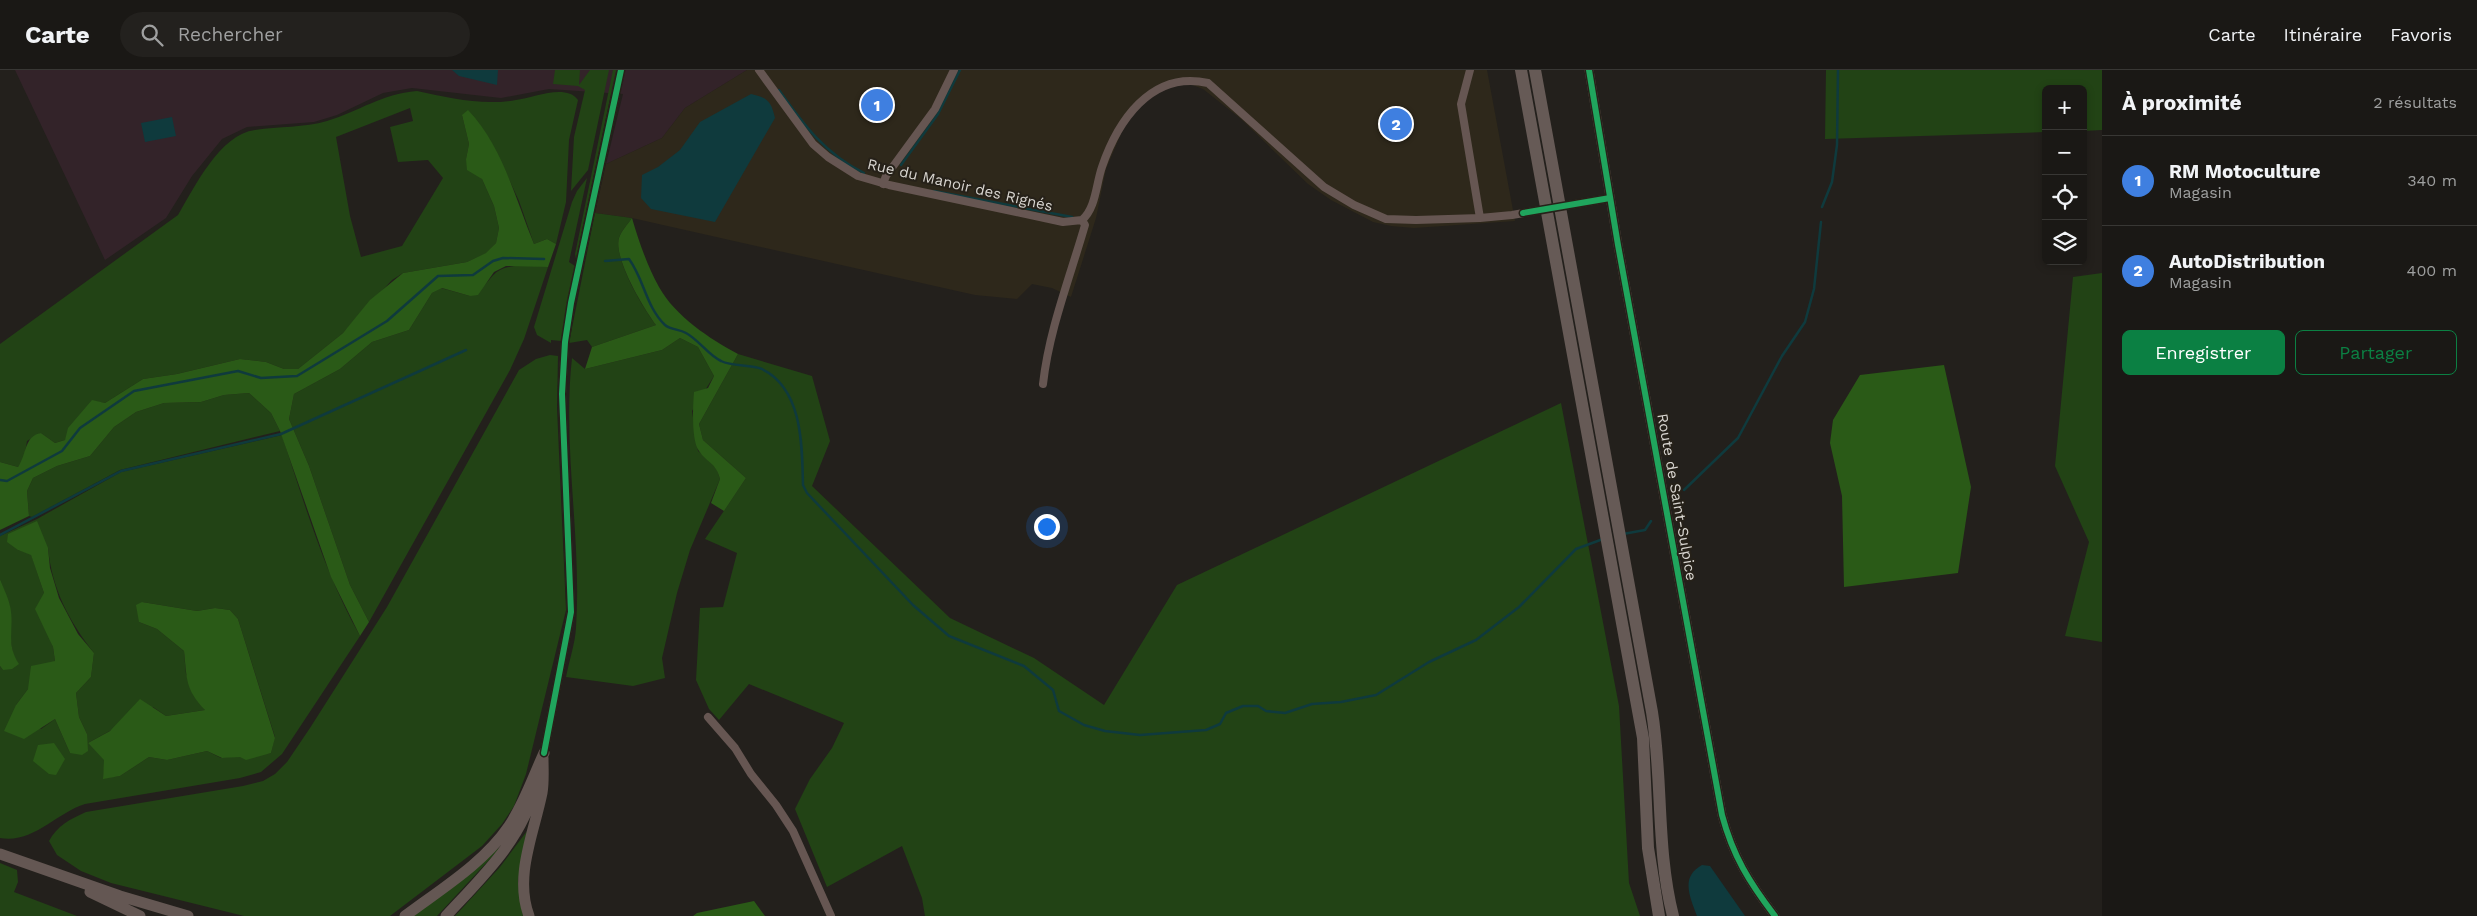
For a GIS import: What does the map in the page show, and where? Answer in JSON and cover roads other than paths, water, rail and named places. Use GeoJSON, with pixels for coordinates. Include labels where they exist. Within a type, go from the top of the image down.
{"type":"FeatureCollection","features":[{"type":"Feature","properties":{"kind":"highway"},"geometry":{"type":"LineString","coordinates":[[1521,70],[1643,738],[1648,848],[1659,916]]}},
{"type":"Feature","properties":{"kind":"highway"},"geometry":{"type":"LineString","coordinates":[[1535,70],[1656,736],[1662,848],[1665,879],[1673,916]]}},
{"type":"Feature","properties":{"kind":"main road"},"geometry":{"type":"LineString","coordinates":[[405,916],[478,860],[499,838],[519,809],[544,753]]}},
{"type":"Feature","properties":{"kind":"main road"},"geometry":{"type":"LineString","coordinates":[[446,916],[498,860],[514,837],[529,808],[544,753]]}},
{"type":"Feature","properties":{"kind":"main road"},"geometry":{"type":"LineString","coordinates":[[530,916],[524,894],[525,871],[542,790],[544,753]]}},
{"type":"Feature","properties":{"kind":"main road"},"geometry":{"type":"LineString","coordinates":[[0,854],[74,881],[188,916]]}},
{"type":"Feature","properties":{"kind":"main road"},"geometry":{"type":"LineString","coordinates":[[74,881],[94,895],[140,916]]}},
{"type":"Feature","properties":{"kind":"street"},"geometry":{"type":"LineString","coordinates":[[544,753],[571,612],[562,394],[565,342],[571,303],[621,70]]}},
{"type":"Feature","properties":{"kind":"street","name":"Rue du Manoir des Rignés"},"geometry":{"type":"LineString","coordinates":[[759,70],[813,144],[828,157],[858,176],[883,184],[1063,222],[1082,220]]}},
{"type":"Feature","properties":{"kind":"street"},"geometry":{"type":"LineString","coordinates":[[883,184],[886,176],[935,109],[954,70]]}},
{"type":"Feature","properties":{"kind":"street"},"geometry":{"type":"LineString","coordinates":[[1470,70],[1462,104],[1480,218]]}},
{"type":"Feature","properties":{"kind":"street","name":"Route de Saint-Sulpice"},"geometry":{"type":"LineString","coordinates":[[1589,70],[1610,198],[1722,815],[1730,844],[1739,864],[1753,888],[1775,916]]}},
{"type":"Feature","properties":{"kind":"street"},"geometry":{"type":"LineString","coordinates":[[1186,72],[1208,83],[1312,176],[1354,205],[1386,219],[1480,218],[1523,213],[1610,198]]}},
{"type":"Feature","properties":{"kind":"street"},"geometry":{"type":"LineString","coordinates":[[1043,384],[1045,363],[1085,225],[1082,220],[1091,207],[1102,167],[1139,92]]}},
{"type":"Feature","properties":{"kind":"street"},"geometry":{"type":"LineString","coordinates":[[708,717],[734,748],[793,831],[831,916]]}},
{"type":"Feature","properties":{"kind":"water"},"geometry":{"type":"Polygon","coordinates":[[[452,70],[498,70],[497,85],[459,76],[452,70]]]}},
{"type":"Feature","properties":{"kind":"water"},"geometry":{"type":"Polygon","coordinates":[[[751,94],[768,101],[775,118],[715,222],[651,209],[641,198],[642,175],[658,167],[680,150],[700,122],[751,94]]]}},
{"type":"Feature","properties":{"kind":"water"},"geometry":{"type":"Polygon","coordinates":[[[172,117],[176,136],[145,142],[141,123],[172,117]]]}},
{"type":"Feature","properties":{"kind":"water"},"geometry":{"type":"Polygon","coordinates":[[[1702,865],[1710,866],[1745,916],[1697,916],[1690,895],[1689,881],[1695,870],[1702,865]]]}},
{"type":"Feature","properties":{"kind":"waterway"},"geometry":{"type":"LineString","coordinates":[[901,165],[938,114],[960,70]]}},
{"type":"Feature","properties":{"kind":"waterway"},"geometry":{"type":"LineString","coordinates":[[1822,207],[1832,182],[1837,145],[1838,70]]}},
{"type":"Feature","properties":{"kind":"waterway"},"geometry":{"type":"LineString","coordinates":[[779,90],[806,126],[826,147],[864,173]]}},
{"type":"Feature","properties":{"kind":"waterway"},"geometry":{"type":"LineString","coordinates":[[934,191],[1072,217]]}},
{"type":"Feature","properties":{"kind":"waterway"},"geometry":{"type":"LineString","coordinates":[[1684,490],[1738,438],[1782,356],[1805,322],[1814,289],[1821,222]]}},
{"type":"Feature","properties":{"kind":"waterway"},"geometry":{"type":"LineString","coordinates":[[0,480],[7,481],[62,451],[80,428],[134,391],[238,371],[261,378],[297,376],[387,321],[438,276],[473,275],[493,261],[503,258],[544,259]]}},
{"type":"Feature","properties":{"kind":"waterway"},"geometry":{"type":"LineString","coordinates":[[605,261],[629,259],[653,310],[667,327],[691,336],[721,361],[762,369],[775,378],[786,390],[798,420],[803,485],[807,493],[913,605],[949,636],[1024,666],[1053,690],[1059,711],[1084,725],[1105,731],[1140,735],[1206,730],[1220,724],[1226,713],[1243,706],[1258,706],[1266,711],[1285,713],[1312,704],[1341,702],[1376,695],[1429,662],[1476,640],[1519,607],[1576,549],[1603,539]]}},
{"type":"Feature","properties":{"kind":"waterway"},"geometry":{"type":"LineString","coordinates":[[0,535],[121,471],[281,434],[466,350]]}},
{"type":"Feature","properties":{"kind":"waterway"},"geometry":{"type":"LineString","coordinates":[[1623,534],[1645,530],[1651,521]]}},
{"type":"Feature","properties":{"kind":"place","name":"RM Motoculture"},"geometry":{"type":"Point","coordinates":[877,105]}},
{"type":"Feature","properties":{"kind":"place","name":"AutoDistribution"},"geometry":{"type":"Point","coordinates":[1396,124]}}]}
